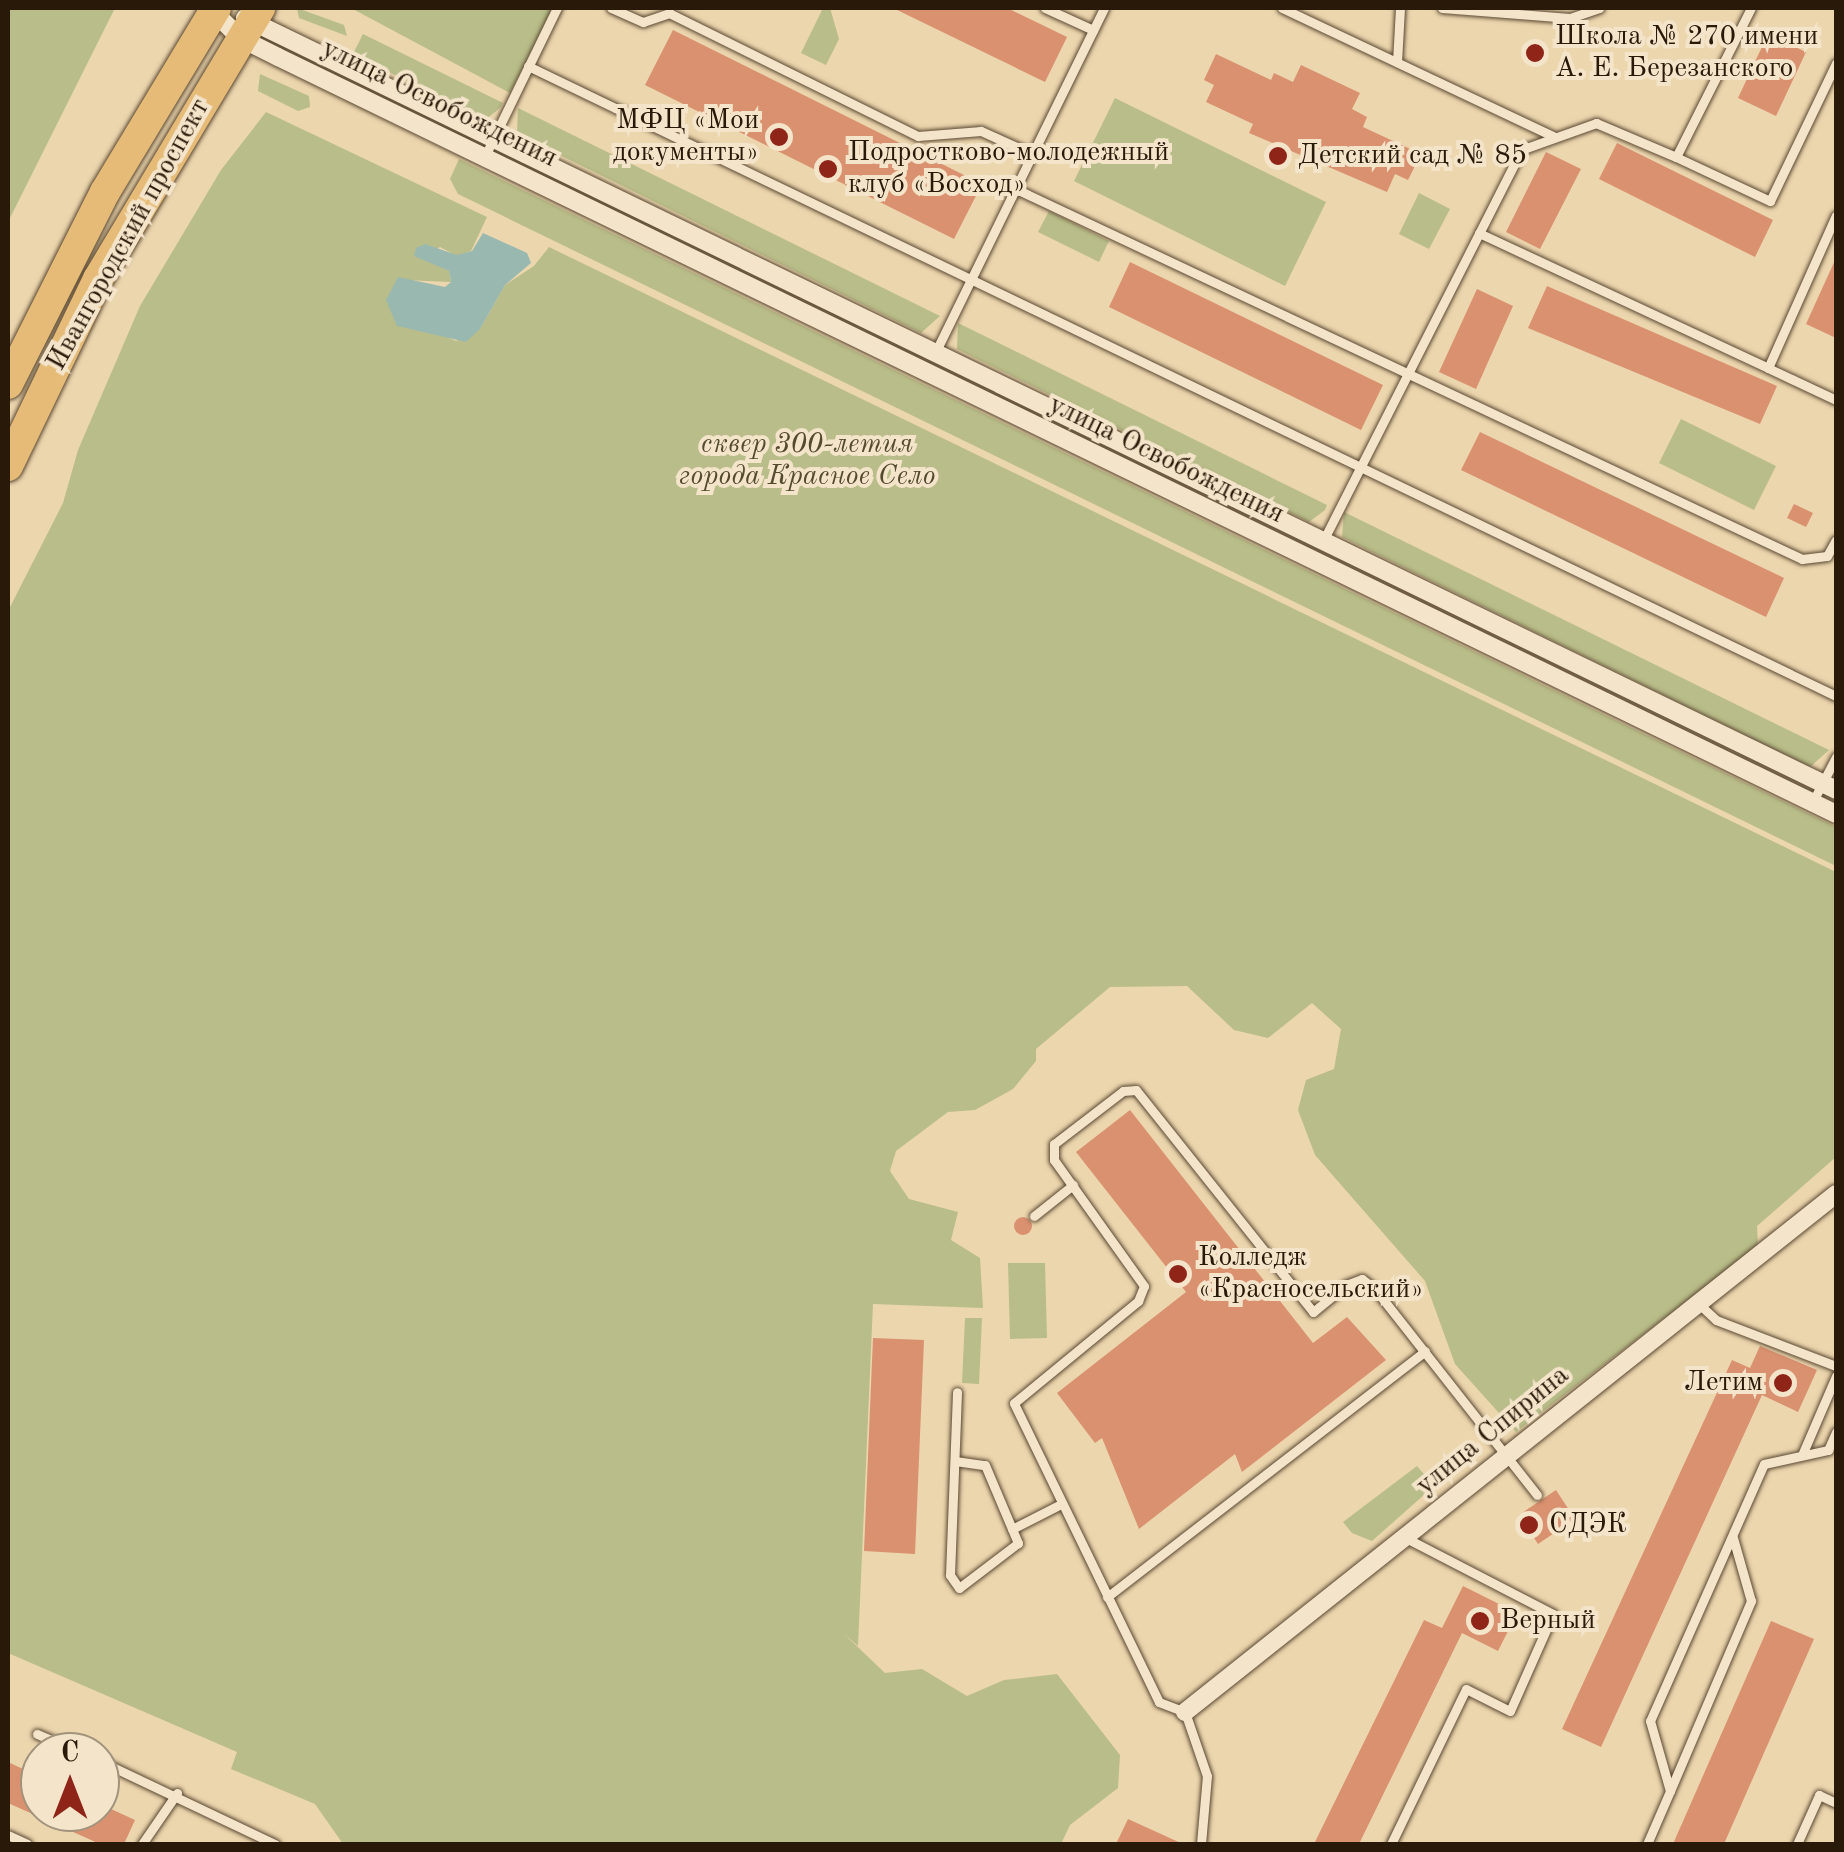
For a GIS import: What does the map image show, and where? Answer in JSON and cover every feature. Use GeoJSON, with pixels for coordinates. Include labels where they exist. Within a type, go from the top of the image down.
{"type":"FeatureCollection","features":[{"type":"Feature","properties":{"kind":"highway","name":"Ивангородский проспект"},"geometry":{"type":"LineString","coordinates":[[8,384],[105,192],[214,10]]}},
{"type":"Feature","properties":{"kind":"highway","name":"Ивангородский проспект"},"geometry":{"type":"LineString","coordinates":[[8,466],[98,279],[250,22]]}},
{"type":"Feature","properties":{"kind":"street","name":"улица Освобождения"},"geometry":{"type":"LineString","coordinates":[[214,10],[250,22],[494,136],[1829,787]]}},
{"type":"Feature","properties":{"kind":"street","name":"улица Освобождения"},"geometry":{"type":"LineString","coordinates":[[250,22],[485,156],[1836,814]]}},
{"type":"Feature","properties":{"kind":"street","name":"улица Спирина"},"geometry":{"type":"LineString","coordinates":[[1185,1712],[1836,1194]]}},
{"type":"Feature","properties":{"kind":"lane"},"geometry":{"type":"LineString","coordinates":[[485,156],[557,8]]}},
{"type":"Feature","properties":{"kind":"lane"},"geometry":{"type":"LineString","coordinates":[[611,8],[643,22],[669,13],[918,136],[981,130],[1032,154]]}},
{"type":"Feature","properties":{"kind":"lane"},"geometry":{"type":"LineString","coordinates":[[1045,8],[1093,30]]}},
{"type":"Feature","properties":{"kind":"lane"},"geometry":{"type":"LineString","coordinates":[[926,373],[1104,8]]}},
{"type":"Feature","properties":{"kind":"lane"},"geometry":{"type":"LineString","coordinates":[[1282,8],[1556,138]]}},
{"type":"Feature","properties":{"kind":"lane"},"geometry":{"type":"LineString","coordinates":[[1397,62],[1400,8]]}},
{"type":"Feature","properties":{"kind":"lane"},"geometry":{"type":"LineString","coordinates":[[1442,8],[1570,18],[1599,8]]}},
{"type":"Feature","properties":{"kind":"lane"},"geometry":{"type":"LineString","coordinates":[[1676,157],[1750,8]]}},
{"type":"Feature","properties":{"kind":"lane"},"geometry":{"type":"LineString","coordinates":[[1313,562],[1521,150],[1596,123],[1770,201],[1836,64]]}},
{"type":"Feature","properties":{"kind":"lane"},"geometry":{"type":"LineString","coordinates":[[528,66],[1836,696]]}},
{"type":"Feature","properties":{"kind":"lane"},"geometry":{"type":"LineString","coordinates":[[1016,188],[1408,377],[1802,560],[1827,556],[1836,540]]}},
{"type":"Feature","properties":{"kind":"lane"},"geometry":{"type":"LineString","coordinates":[[1768,368],[1836,215]]}},
{"type":"Feature","properties":{"kind":"lane"},"geometry":{"type":"LineString","coordinates":[[1479,233],[1836,400]]}},
{"type":"Feature","properties":{"kind":"lane"},"geometry":{"type":"LineString","coordinates":[[1812,803],[1829,787],[1836,757]]}},
{"type":"Feature","properties":{"kind":"lane"},"geometry":{"type":"LineString","coordinates":[[1201,1844],[1207,1776],[1185,1712],[1159,1702],[1014,1403],[1138,1301],[1144,1286],[1054,1160],[1054,1144],[1123,1091],[1136,1090],[1313,1312],[1362,1279],[1538,1494]]}},
{"type":"Feature","properties":{"kind":"lane"},"geometry":{"type":"LineString","coordinates":[[1034,1216],[1073,1186]]}},
{"type":"Feature","properties":{"kind":"lane"},"geometry":{"type":"LineString","coordinates":[[1698,1304],[1716,1320],[1836,1366]]}},
{"type":"Feature","properties":{"kind":"lane"},"geometry":{"type":"LineString","coordinates":[[1108,1598],[1424,1351]]}},
{"type":"Feature","properties":{"kind":"lane"},"geometry":{"type":"LineString","coordinates":[[1802,1456],[1836,1376]]}},
{"type":"Feature","properties":{"kind":"lane"},"geometry":{"type":"LineString","coordinates":[[955,1461],[985,1465],[1018,1543],[959,1588],[950,1574],[957,1392]]}},
{"type":"Feature","properties":{"kind":"lane"},"geometry":{"type":"LineString","coordinates":[[1670,1791],[1650,1721],[1764,1464],[1828,1450],[1836,1432]]}},
{"type":"Feature","properties":{"kind":"lane"},"geometry":{"type":"LineString","coordinates":[[1012,1529],[1062,1504]]}},
{"type":"Feature","properties":{"kind":"lane"},"geometry":{"type":"LineString","coordinates":[[1647,1844],[1751,1601],[1732,1536]]}},
{"type":"Feature","properties":{"kind":"lane"},"geometry":{"type":"LineString","coordinates":[[1391,1844],[1466,1689],[1510,1711],[1553,1614],[1404,1537]]}},
{"type":"Feature","properties":{"kind":"lane"},"geometry":{"type":"LineString","coordinates":[[120,1769],[177,1793],[270,1843]]}},
{"type":"Feature","properties":{"kind":"lane"},"geometry":{"type":"LineString","coordinates":[[142,1844],[177,1793]]}},
{"type":"Feature","properties":{"kind":"lane"},"geometry":{"type":"LineString","coordinates":[[1797,1844],[1818,1795],[1836,1804]]}},
{"type":"Feature","properties":{"kind":"lane"},"geometry":{"type":"LineString","coordinates":[[8,1835],[27,1844]]}},
{"type":"Feature","properties":{"kind":"green space"},"geometry":{"type":"Polygon","coordinates":[[[8,8],[115,8],[8,222],[8,8]]]}},
{"type":"Feature","properties":{"kind":"green space"},"geometry":{"type":"Polygon","coordinates":[[[297,8],[344,25],[347,36],[299,18],[297,8]]]}},
{"type":"Feature","properties":{"kind":"green space"},"geometry":{"type":"Polygon","coordinates":[[[351,8],[553,8],[510,93],[351,8]]]}},
{"type":"Feature","properties":{"kind":"green space"},"geometry":{"type":"Polygon","coordinates":[[[823,8],[830,8],[839,39],[826,65],[801,53],[823,8]]]}},
{"type":"Feature","properties":{"kind":"green space"},"geometry":{"type":"Polygon","coordinates":[[[363,34],[503,103],[485,120],[353,54],[363,34]]]}},
{"type":"Feature","properties":{"kind":"green space"},"geometry":{"type":"Polygon","coordinates":[[[260,74],[309,96],[310,107],[298,111],[258,91],[260,74]]]}},
{"type":"Feature","properties":{"kind":"green space"},"geometry":{"type":"Polygon","coordinates":[[[1115,98],[1326,202],[1285,286],[1074,181],[1115,98]]]}},
{"type":"Feature","properties":{"kind":"green space"},"geometry":{"type":"Polygon","coordinates":[[[518,108],[940,316],[921,333],[517,134],[518,108]]]}},
{"type":"Feature","properties":{"kind":"green space","name":"сквер 300-летия города Красное Село"},"geometry":{"type":"Polygon","coordinates":[[[266,112],[487,217],[471,251],[457,256],[440,247],[421,257],[449,271],[451,282],[405,280],[405,328],[426,328],[456,341],[480,329],[505,285],[534,266],[549,247],[1836,872],[1836,1157],[1757,1226],[1758,1246],[1516,1432],[1455,1364],[1425,1281],[1315,1155],[1298,1110],[1306,1080],[1334,1069],[1341,1029],[1312,1003],[1268,1038],[1234,1030],[1187,986],[1110,987],[1036,1049],[1036,1061],[1013,1089],[975,1110],[948,1112],[896,1151],[890,1171],[909,1199],[958,1212],[951,1240],[980,1258],[983,1308],[873,1304],[858,1646],[843,1633],[885,1673],[922,1669],[967,1696],[1004,1680],[1057,1674],[1120,1755],[1118,1788],[1070,1825],[1061,1844],[343,1844],[315,1804],[231,1769],[237,1752],[8,1653],[8,611],[63,503],[78,450],[140,306],[221,170],[266,112]]]}},
{"type":"Feature","properties":{"kind":"green space"},"geometry":{"type":"Polygon","coordinates":[[[459,159],[1836,827],[1836,866],[458,194],[450,179],[459,159]]]}},
{"type":"Feature","properties":{"kind":"green space"},"geometry":{"type":"Polygon","coordinates":[[[1419,193],[1450,209],[1429,249],[1399,234],[1419,193]]]}},
{"type":"Feature","properties":{"kind":"green space"},"geometry":{"type":"Polygon","coordinates":[[[1049,211],[1109,241],[1099,262],[1038,232],[1049,211]]]}},
{"type":"Feature","properties":{"kind":"green space"},"geometry":{"type":"Polygon","coordinates":[[[958,323],[1327,505],[1325,510],[1309,522],[957,349],[958,323]]]}},
{"type":"Feature","properties":{"kind":"green space"},"geometry":{"type":"Polygon","coordinates":[[[1681,419],[1776,466],[1754,510],[1659,463],[1681,419]]]}},
{"type":"Feature","properties":{"kind":"green space"},"geometry":{"type":"Polygon","coordinates":[[[1344,512],[1829,750],[1810,767],[1342,537],[1344,512]]]}},
{"type":"Feature","properties":{"kind":"green space"},"geometry":{"type":"Polygon","coordinates":[[[1008,1263],[1045,1263],[1047,1338],[1010,1339],[1008,1263]]]}},
{"type":"Feature","properties":{"kind":"green space"},"geometry":{"type":"Polygon","coordinates":[[[965,1318],[982,1318],[979,1384],[962,1383],[965,1318]]]}},
{"type":"Feature","properties":{"kind":"green space"},"geometry":{"type":"Polygon","coordinates":[[[1417,1466],[1434,1486],[1372,1541],[1352,1533],[1343,1522],[1417,1466]]]}},
{"type":"Feature","properties":{"kind":"water"},"geometry":{"type":"Polygon","coordinates":[[[483,233],[527,253],[531,263],[505,285],[480,329],[466,342],[397,326],[386,300],[398,277],[445,287],[451,282],[449,271],[414,256],[416,248],[425,244],[457,255],[472,251],[483,233]]]}},
{"type":"Feature","properties":{"kind":"building"},"geometry":{"type":"Polygon","coordinates":[[[893,8],[1007,8],[1067,37],[1045,82],[893,8]]]}},
{"type":"Feature","properties":{"kind":"building"},"geometry":{"type":"Polygon","coordinates":[[[673,30],[982,184],[954,239],[645,85],[673,30]]]}},
{"type":"Feature","properties":{"kind":"building"},"geometry":{"type":"Polygon","coordinates":[[[1768,34],[1806,52],[1776,116],[1738,98],[1768,34]]]}},
{"type":"Feature","properties":{"kind":"building"},"geometry":{"type":"Polygon","coordinates":[[[1216,54],[1271,80],[1274,73],[1293,82],[1301,65],[1360,93],[1352,109],[1367,117],[1363,127],[1421,154],[1408,180],[1395,174],[1387,192],[1249,133],[1253,124],[1206,102],[1214,85],[1204,80],[1216,54]]]}},
{"type":"Feature","properties":{"kind":"building"},"geometry":{"type":"Polygon","coordinates":[[[1617,143],[1773,220],[1755,257],[1599,179],[1617,143]]]}},
{"type":"Feature","properties":{"kind":"building"},"geometry":{"type":"Polygon","coordinates":[[[1546,152],[1581,169],[1540,249],[1506,232],[1546,152]]]}},
{"type":"Feature","properties":{"kind":"building"},"geometry":{"type":"Polygon","coordinates":[[[1836,258],[1836,338],[1806,324],[1836,258]]]}},
{"type":"Feature","properties":{"kind":"building"},"geometry":{"type":"Polygon","coordinates":[[[1130,262],[1383,385],[1361,430],[1109,307],[1130,262]]]}},
{"type":"Feature","properties":{"kind":"building"},"geometry":{"type":"Polygon","coordinates":[[[1547,286],[1777,386],[1760,424],[1528,328],[1547,286]]]}},
{"type":"Feature","properties":{"kind":"building"},"geometry":{"type":"Polygon","coordinates":[[[1477,289],[1513,306],[1476,389],[1439,372],[1477,289]]]}},
{"type":"Feature","properties":{"kind":"building"},"geometry":{"type":"Polygon","coordinates":[[[1480,432],[1784,578],[1766,617],[1461,470],[1480,432]]]}},
{"type":"Feature","properties":{"kind":"building"},"geometry":{"type":"Polygon","coordinates":[[[1794,504],[1813,513],[1806,527],[1787,518],[1794,504]]]}},
{"type":"Feature","properties":{"kind":"building"},"geometry":{"type":"Polygon","coordinates":[[[1130,1110],[1313,1343],[1347,1317],[1386,1360],[1242,1472],[1235,1454],[1139,1529],[1102,1438],[1095,1443],[1057,1393],[1186,1292],[1076,1152],[1130,1110]]]}},
{"type":"Feature","properties":{"kind":"building"},"geometry":{"type":"Polygon","coordinates":[[[1023,1217],[1032,1226],[1023,1235],[1014,1226],[1023,1217]]]}},
{"type":"Feature","properties":{"kind":"building"},"geometry":{"type":"Polygon","coordinates":[[[873,1338],[924,1340],[915,1554],[864,1551],[873,1338]]]}},
{"type":"Feature","properties":{"kind":"building"},"geometry":{"type":"Polygon","coordinates":[[[1760,1346],[1817,1370],[1798,1412],[1762,1395],[1601,1747],[1562,1729],[1732,1360],[1750,1368],[1760,1346]]]}},
{"type":"Feature","properties":{"kind":"building"},"geometry":{"type":"Polygon","coordinates":[[[1556,1490],[1575,1519],[1538,1544],[1519,1515],[1556,1490]]]}},
{"type":"Feature","properties":{"kind":"building"},"geometry":{"type":"Polygon","coordinates":[[[1463,1586],[1517,1613],[1498,1651],[1462,1633],[1359,1844],[1314,1844],[1424,1620],[1442,1628],[1463,1586]]]}},
{"type":"Feature","properties":{"kind":"building"},"geometry":{"type":"Polygon","coordinates":[[[1771,1621],[1814,1639],[1724,1844],[1673,1844],[1771,1621]]]}},
{"type":"Feature","properties":{"kind":"building"},"geometry":{"type":"Polygon","coordinates":[[[8,1762],[20,1768],[20,1808],[8,1803],[8,1762]]]}},
{"type":"Feature","properties":{"kind":"building"},"geometry":{"type":"Polygon","coordinates":[[[120,1813],[135,1820],[124,1844],[100,1844],[73,1832],[120,1832],[120,1813]]]}},
{"type":"Feature","properties":{"kind":"building"},"geometry":{"type":"Polygon","coordinates":[[[1128,1819],[1183,1844],[1116,1844],[1128,1819]]]}},
{"type":"Feature","properties":{"kind":"place","name":"Школа № 270 имени А. Е. Березанского"},"geometry":{"type":"Point","coordinates":[1535,53]}},
{"type":"Feature","properties":{"kind":"place","name":"МФЦ «Мои документы»"},"geometry":{"type":"Point","coordinates":[779,137]}},
{"type":"Feature","properties":{"kind":"place","name":"Детский сад № 85"},"geometry":{"type":"Point","coordinates":[1278,156]}},
{"type":"Feature","properties":{"kind":"place","name":"Подростково-молодежный клуб «Восход»"},"geometry":{"type":"Point","coordinates":[828,169]}},
{"type":"Feature","properties":{"kind":"place","name":"Колледж «Красносельский»"},"geometry":{"type":"Point","coordinates":[1178,1274]}},
{"type":"Feature","properties":{"kind":"place","name":"Летим"},"geometry":{"type":"Point","coordinates":[1783,1383]}},
{"type":"Feature","properties":{"kind":"place","name":"СДЭК"},"geometry":{"type":"Point","coordinates":[1529,1525]}},
{"type":"Feature","properties":{"kind":"place","name":"Верный"},"geometry":{"type":"Point","coordinates":[1480,1621]}}]}
